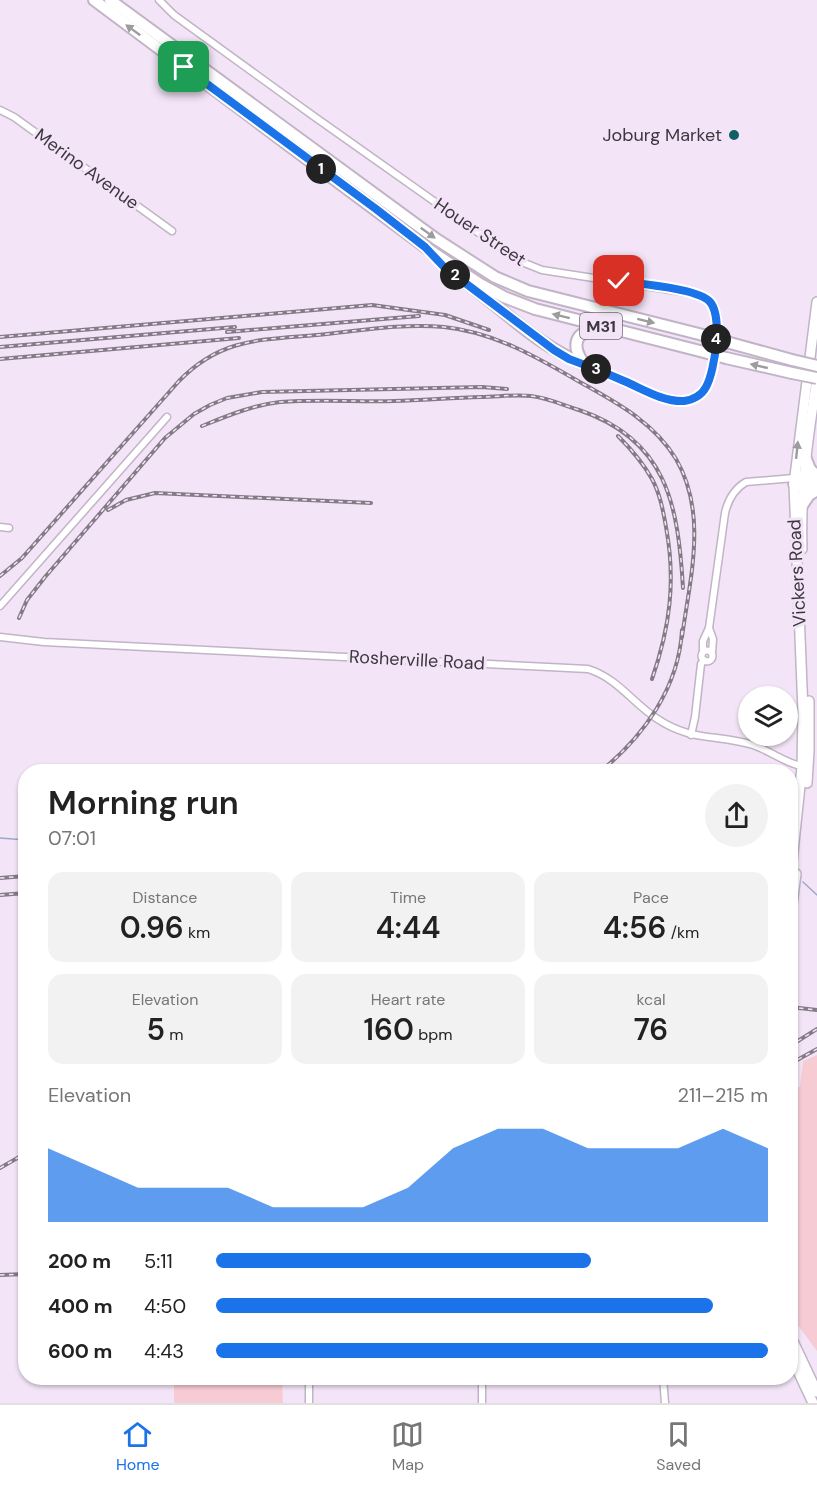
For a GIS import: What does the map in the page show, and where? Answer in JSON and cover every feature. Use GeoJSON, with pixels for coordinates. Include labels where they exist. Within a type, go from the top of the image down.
{"type":"FeatureCollection","features":[{"type":"Feature","properties":{"kind":"main road","name":"M31"},"geometry":{"type":"LineString","coordinates":[[94,0],[425,247],[480,284],[504,297],[549,313],[726,358],[817,378]]}},
{"type":"Feature","properties":{"kind":"main road","name":"M31"},"geometry":{"type":"LineString","coordinates":[[110,0],[436,239],[495,277],[528,291],[817,365]]}},
{"type":"Feature","properties":{"kind":"main road"},"geometry":{"type":"LineString","coordinates":[[425,247],[444,267],[539,340],[569,359],[584,364]]}},
{"type":"Feature","properties":{"kind":"main road","name":"Vickers Road"},"geometry":{"type":"LineString","coordinates":[[798,820],[805,767],[796,481],[817,302]]}},
{"type":"Feature","properties":{"kind":"main road"},"geometry":{"type":"LineString","coordinates":[[584,364],[575,346],[581,334],[598,330],[635,334]]}},
{"type":"Feature","properties":{"kind":"main road","name":"Vickers Road"},"geometry":{"type":"LineString","coordinates":[[798,838],[809,723],[801,507],[796,481],[806,459],[817,378]]}},
{"type":"Feature","properties":{"kind":"main road"},"geometry":{"type":"LineString","coordinates":[[806,459],[810,469],[817,477]]}},
{"type":"Feature","properties":{"kind":"main road"},"geometry":{"type":"LineString","coordinates":[[796,481],[817,477]]}},
{"type":"Feature","properties":{"kind":"main road"},"geometry":{"type":"LineString","coordinates":[[796,481],[817,488]]}},
{"type":"Feature","properties":{"kind":"main road"},"geometry":{"type":"LineString","coordinates":[[801,507],[817,488]]}},
{"type":"Feature","properties":{"kind":"main road"},"geometry":{"type":"LineString","coordinates":[[798,1352],[817,1392]]}},
{"type":"Feature","properties":{"kind":"main road"},"geometry":{"type":"LineString","coordinates":[[798,1371],[813,1403]]}},
{"type":"Feature","properties":{"kind":"street","name":"Houer Street"},"geometry":{"type":"LineString","coordinates":[[159,0],[174,15],[312,115],[518,260],[542,270],[696,294],[711,301],[715,307],[717,333],[710,380],[702,393],[688,401],[669,399],[584,364]]}},
{"type":"Feature","properties":{"kind":"street","name":"Merino Avenue"},"geometry":{"type":"LineString","coordinates":[[0,110],[14,117],[172,231]]}},
{"type":"Feature","properties":{"kind":"street"},"geometry":{"type":"LineString","coordinates":[[0,606],[167,417]]}},
{"type":"Feature","properties":{"kind":"street"},"geometry":{"type":"LineString","coordinates":[[691,735],[701,664],[704,660],[703,641],[710,628],[725,513],[731,496],[740,485],[746,482],[765,479],[796,481]]}},
{"type":"Feature","properties":{"kind":"street"},"geometry":{"type":"LineString","coordinates":[[0,527],[9,528]]}},
{"type":"Feature","properties":{"kind":"street"},"geometry":{"type":"LineString","coordinates":[[704,660],[712,659],[713,639],[710,628]]}},
{"type":"Feature","properties":{"kind":"street","name":"Rosherville Road"},"geometry":{"type":"LineString","coordinates":[[0,637],[44,642],[588,669],[614,681],[655,717],[691,735],[753,745],[798,764]]}},
{"type":"Feature","properties":{"kind":"street"},"geometry":{"type":"LineString","coordinates":[[703,652],[709,650],[712,653]]}},
{"type":"Feature","properties":{"kind":"street","name":"Rosherville Road"},"geometry":{"type":"LineString","coordinates":[[798,764],[805,767]]}},
{"type":"Feature","properties":{"kind":"street"},"geometry":{"type":"LineString","coordinates":[[309,1385],[309,1403]]}},
{"type":"Feature","properties":{"kind":"street"},"geometry":{"type":"LineString","coordinates":[[482,1385],[482,1403]]}},
{"type":"Feature","properties":{"kind":"street"},"geometry":{"type":"LineString","coordinates":[[664,1385],[665,1403]]}},
{"type":"Feature","properties":{"kind":"shaded area"},"geometry":{"type":"Polygon","coordinates":[[[817,1055],[817,1351],[798,1325],[798,1087],[800,1087],[803,1061],[817,1055]]]}},
{"type":"Feature","properties":{"kind":"shaded area"},"geometry":{"type":"Polygon","coordinates":[[[174,1385],[282,1385],[283,1403],[174,1403],[174,1385]]]}},
{"type":"Feature","properties":{"kind":"waterway"},"geometry":{"type":"LineString","coordinates":[[0,838],[18,839]]}},
{"type":"Feature","properties":{"kind":"waterway"},"geometry":{"type":"LineString","coordinates":[[803,882],[817,895]]}},
{"type":"Feature","properties":{"kind":"railway"},"geometry":{"type":"LineString","coordinates":[[0,337],[372,305],[445,315],[489,330]]}},
{"type":"Feature","properties":{"kind":"railway"},"geometry":{"type":"LineString","coordinates":[[227,332],[419,316]]}},
{"type":"Feature","properties":{"kind":"railway"},"geometry":{"type":"LineString","coordinates":[[0,347],[235,327]]}},
{"type":"Feature","properties":{"kind":"railway"},"geometry":{"type":"LineString","coordinates":[[0,576],[22,558],[179,381],[210,356],[259,340],[396,327],[444,327],[480,334],[513,346],[546,363],[632,414],[645,423],[667,446],[686,480],[692,502],[694,524],[692,569],[682,637]]}},
{"type":"Feature","properties":{"kind":"railway"},"geometry":{"type":"LineString","coordinates":[[0,359],[239,338]]}},
{"type":"Feature","properties":{"kind":"railway"},"geometry":{"type":"LineString","coordinates":[[19,618],[27,600],[45,577],[165,438],[194,414],[210,405],[227,398],[262,392],[482,387],[507,389]]}},
{"type":"Feature","properties":{"kind":"railway"},"geometry":{"type":"LineString","coordinates":[[202,426],[250,408],[280,402],[394,401],[518,395],[537,397],[579,410],[609,423],[632,439],[649,457],[662,479],[677,529],[683,588]]}},
{"type":"Feature","properties":{"kind":"railway"},"geometry":{"type":"LineString","coordinates":[[618,436],[641,462],[655,485],[669,547],[670,604],[663,641],[652,679]]}},
{"type":"Feature","properties":{"kind":"railway"},"geometry":{"type":"LineString","coordinates":[[108,510],[126,500],[155,493],[371,503]]}},
{"type":"Feature","properties":{"kind":"railway"},"geometry":{"type":"LineString","coordinates":[[609,764],[645,726],[656,709],[674,671],[682,630]]}},
{"type":"Feature","properties":{"kind":"railway"},"geometry":{"type":"LineString","coordinates":[[0,878],[18,877]]}},
{"type":"Feature","properties":{"kind":"railway"},"geometry":{"type":"LineString","coordinates":[[0,895],[18,894]]}},
{"type":"Feature","properties":{"kind":"railway"},"geometry":{"type":"LineString","coordinates":[[798,1008],[817,1010]]}},
{"type":"Feature","properties":{"kind":"railway"},"geometry":{"type":"LineString","coordinates":[[798,1041],[817,1029]]}},
{"type":"Feature","properties":{"kind":"railway"},"geometry":{"type":"LineString","coordinates":[[798,1060],[817,1049]]}},
{"type":"Feature","properties":{"kind":"railway"},"geometry":{"type":"LineString","coordinates":[[0,1168],[18,1158]]}},
{"type":"Feature","properties":{"kind":"railway"},"geometry":{"type":"LineString","coordinates":[[0,1275],[18,1274]]}},
{"type":"Feature","properties":{"kind":"place","name":"Joburg Market"},"geometry":{"type":"Point","coordinates":[734,135]}},
{"type":"Feature","properties":{"kind":"route"},"geometry":{"type":"LineString","coordinates":[[184,67],[376,209],[425,247],[444,267],[554,350],[569,359],[669,399],[688,401],[702,393],[710,380],[717,333],[717,316],[711,301],[696,294],[619,281]]}}]}
